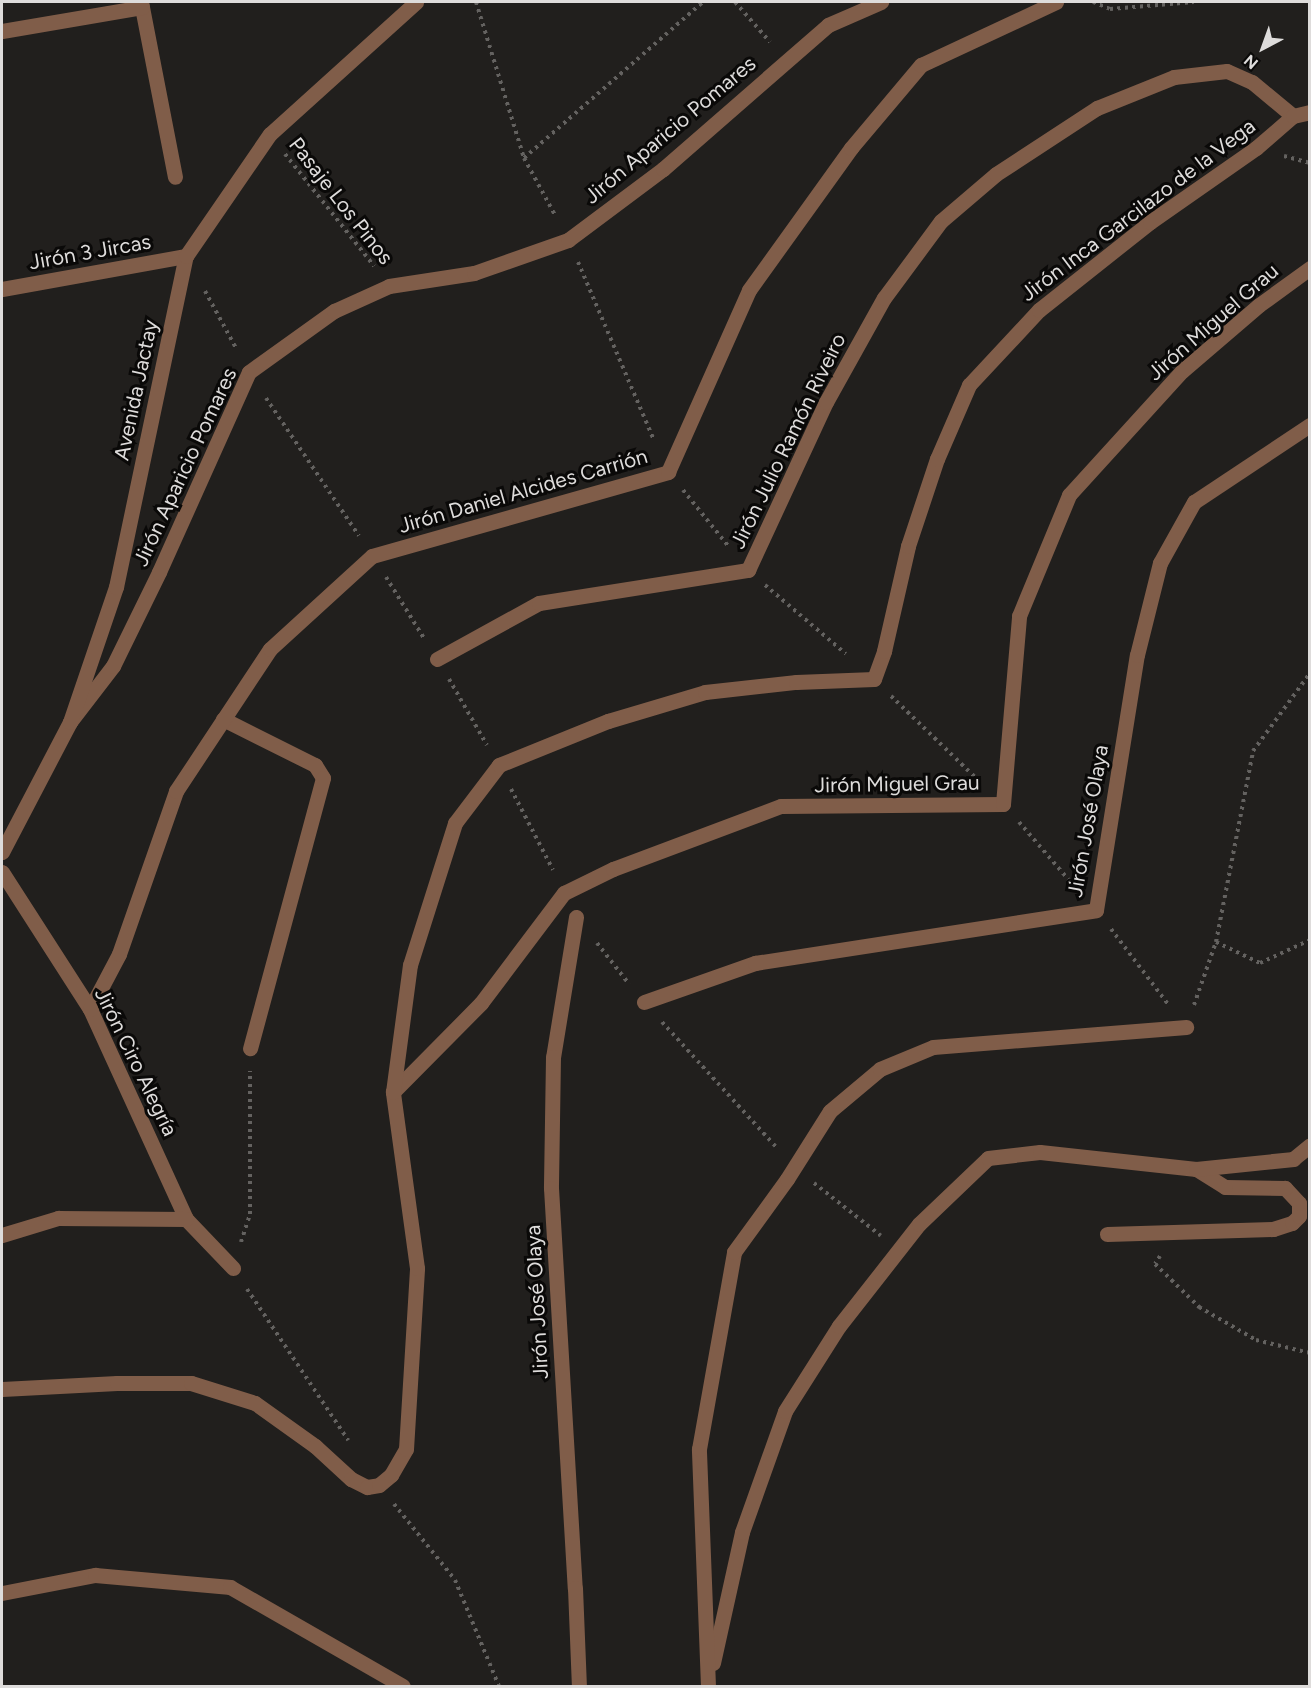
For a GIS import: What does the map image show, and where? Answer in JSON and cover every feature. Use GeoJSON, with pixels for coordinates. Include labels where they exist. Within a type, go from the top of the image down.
{"type":"FeatureCollection","features":[{"type":"Feature","properties":{"kind":"street","name":"Avenida Jactay"},"geometry":{"type":"LineString","coordinates":[[2,852],[70,722],[116,587],[186,256],[270,134],[288,114],[416,2]]}},
{"type":"Feature","properties":{"kind":"street","name":"Jirón Aparicio Pomares"},"geometry":{"type":"LineString","coordinates":[[70,722],[113,666],[159,572],[249,372],[334,311],[389,286],[474,273],[568,240],[663,170],[828,25],[881,2]]}},
{"type":"Feature","properties":{"kind":"street","name":"Jirón Daniel Alcides Carrión"},"geometry":{"type":"LineString","coordinates":[[90,1009],[119,954],[176,791],[270,649],[372,555],[668,472],[749,290],[851,148],[921,65],[1056,2]]}},
{"type":"Feature","properties":{"kind":"street"},"geometry":{"type":"LineString","coordinates":[[2,31],[142,4],[176,177]]}},
{"type":"Feature","properties":{"kind":"street","name":"Jirón Julio Ramón Riveiro"},"geometry":{"type":"LineString","coordinates":[[437,659],[539,603],[748,570],[826,402],[884,298],[941,221],[996,174],[1097,108],[1174,77],[1227,71],[1252,82],[1293,116]]}},
{"type":"Feature","properties":{"kind":"street","name":"Jirón Inca Garcilazo de la Vega"},"geometry":{"type":"LineString","coordinates":[[2,1389],[117,1383],[190,1383],[255,1403],[315,1446],[351,1479],[367,1487],[379,1485],[391,1475],[406,1449],[417,1268],[393,1092],[410,964],[455,823],[499,765],[608,721],[705,692],[796,682],[874,679],[884,651],[908,546],[937,459],[969,385],[1039,310],[1150,222],[1256,148],[1293,116],[1310,112]]}},
{"type":"Feature","properties":{"kind":"street","name":"Jirón 3 Jircas"},"geometry":{"type":"LineString","coordinates":[[2,289],[186,256]]}},
{"type":"Feature","properties":{"kind":"street","name":"Jirón Miguel Grau"},"geometry":{"type":"LineString","coordinates":[[393,1092],[481,1003],[564,893],[613,869],[781,806],[1003,804],[1019,616],[1069,495],[1182,371],[1259,305],[1310,268]]}},
{"type":"Feature","properties":{"kind":"street","name":"Jirón José Olaya"},"geometry":{"type":"LineString","coordinates":[[644,1002],[756,963],[868,943],[1096,910],[1137,655],[1160,563],[1194,502],[1310,425]]}},
{"type":"Feature","properties":{"kind":"street"},"geometry":{"type":"LineString","coordinates":[[223,719],[315,765],[321,770],[323,778],[250,1048]]}},
{"type":"Feature","properties":{"kind":"street","name":"Jirón Ciro Alegría"},"geometry":{"type":"LineString","coordinates":[[2,872],[90,1009],[186,1220],[233,1268]]}},
{"type":"Feature","properties":{"kind":"street","name":"Jirón José Olaya"},"geometry":{"type":"LineString","coordinates":[[576,917],[553,1057],[551,1188],[579,1686]]}},
{"type":"Feature","properties":{"kind":"street"},"geometry":{"type":"LineString","coordinates":[[1186,1027],[933,1047],[880,1068],[830,1111],[787,1179],[734,1252],[699,1449],[708,1686],[741,1532],[785,1411],[839,1326],[919,1224],[988,1158],[1040,1152],[1196,1169],[1293,1159],[1310,1145]]}},
{"type":"Feature","properties":{"kind":"street"},"geometry":{"type":"LineString","coordinates":[[1107,1234],[1273,1229],[1292,1223],[1299,1216],[1299,1203],[1285,1188],[1225,1187],[1196,1169]]}},
{"type":"Feature","properties":{"kind":"street"},"geometry":{"type":"LineString","coordinates":[[2,1235],[58,1218],[186,1220]]}},
{"type":"Feature","properties":{"kind":"street"},"geometry":{"type":"LineString","coordinates":[[2,1593],[95,1575],[230,1587],[403,1686]]}},
{"type":"Feature","properties":{"kind":"path"},"geometry":{"type":"LineString","coordinates":[[476,2],[524,158],[703,2]]}},
{"type":"Feature","properties":{"kind":"path"},"geometry":{"type":"LineString","coordinates":[[735,2],[786,61]]}},
{"type":"Feature","properties":{"kind":"path"},"geometry":{"type":"LineString","coordinates":[[1093,2],[1110,9],[1194,2]]}},
{"type":"Feature","properties":{"kind":"path","name":"Pasaje Los Pinos"},"geometry":{"type":"LineString","coordinates":[[270,134],[389,286]]}},
{"type":"Feature","properties":{"kind":"path"},"geometry":{"type":"LineString","coordinates":[[1186,1027],[1216,942],[1253,751],[1310,673]]}},
{"type":"Feature","properties":{"kind":"path"},"geometry":{"type":"LineString","coordinates":[[1096,910],[1186,1027]]}},
{"type":"Feature","properties":{"kind":"path"},"geometry":{"type":"LineString","coordinates":[[1216,942],[1260,963],[1310,940]]}},
{"type":"Feature","properties":{"kind":"path"},"geometry":{"type":"LineString","coordinates":[[233,1268],[250,1214],[250,1048]]}},
{"type":"Feature","properties":{"kind":"path"},"geometry":{"type":"LineString","coordinates":[[1174,1232],[1155,1264],[1199,1307],[1256,1340],[1310,1353]]}}]}
